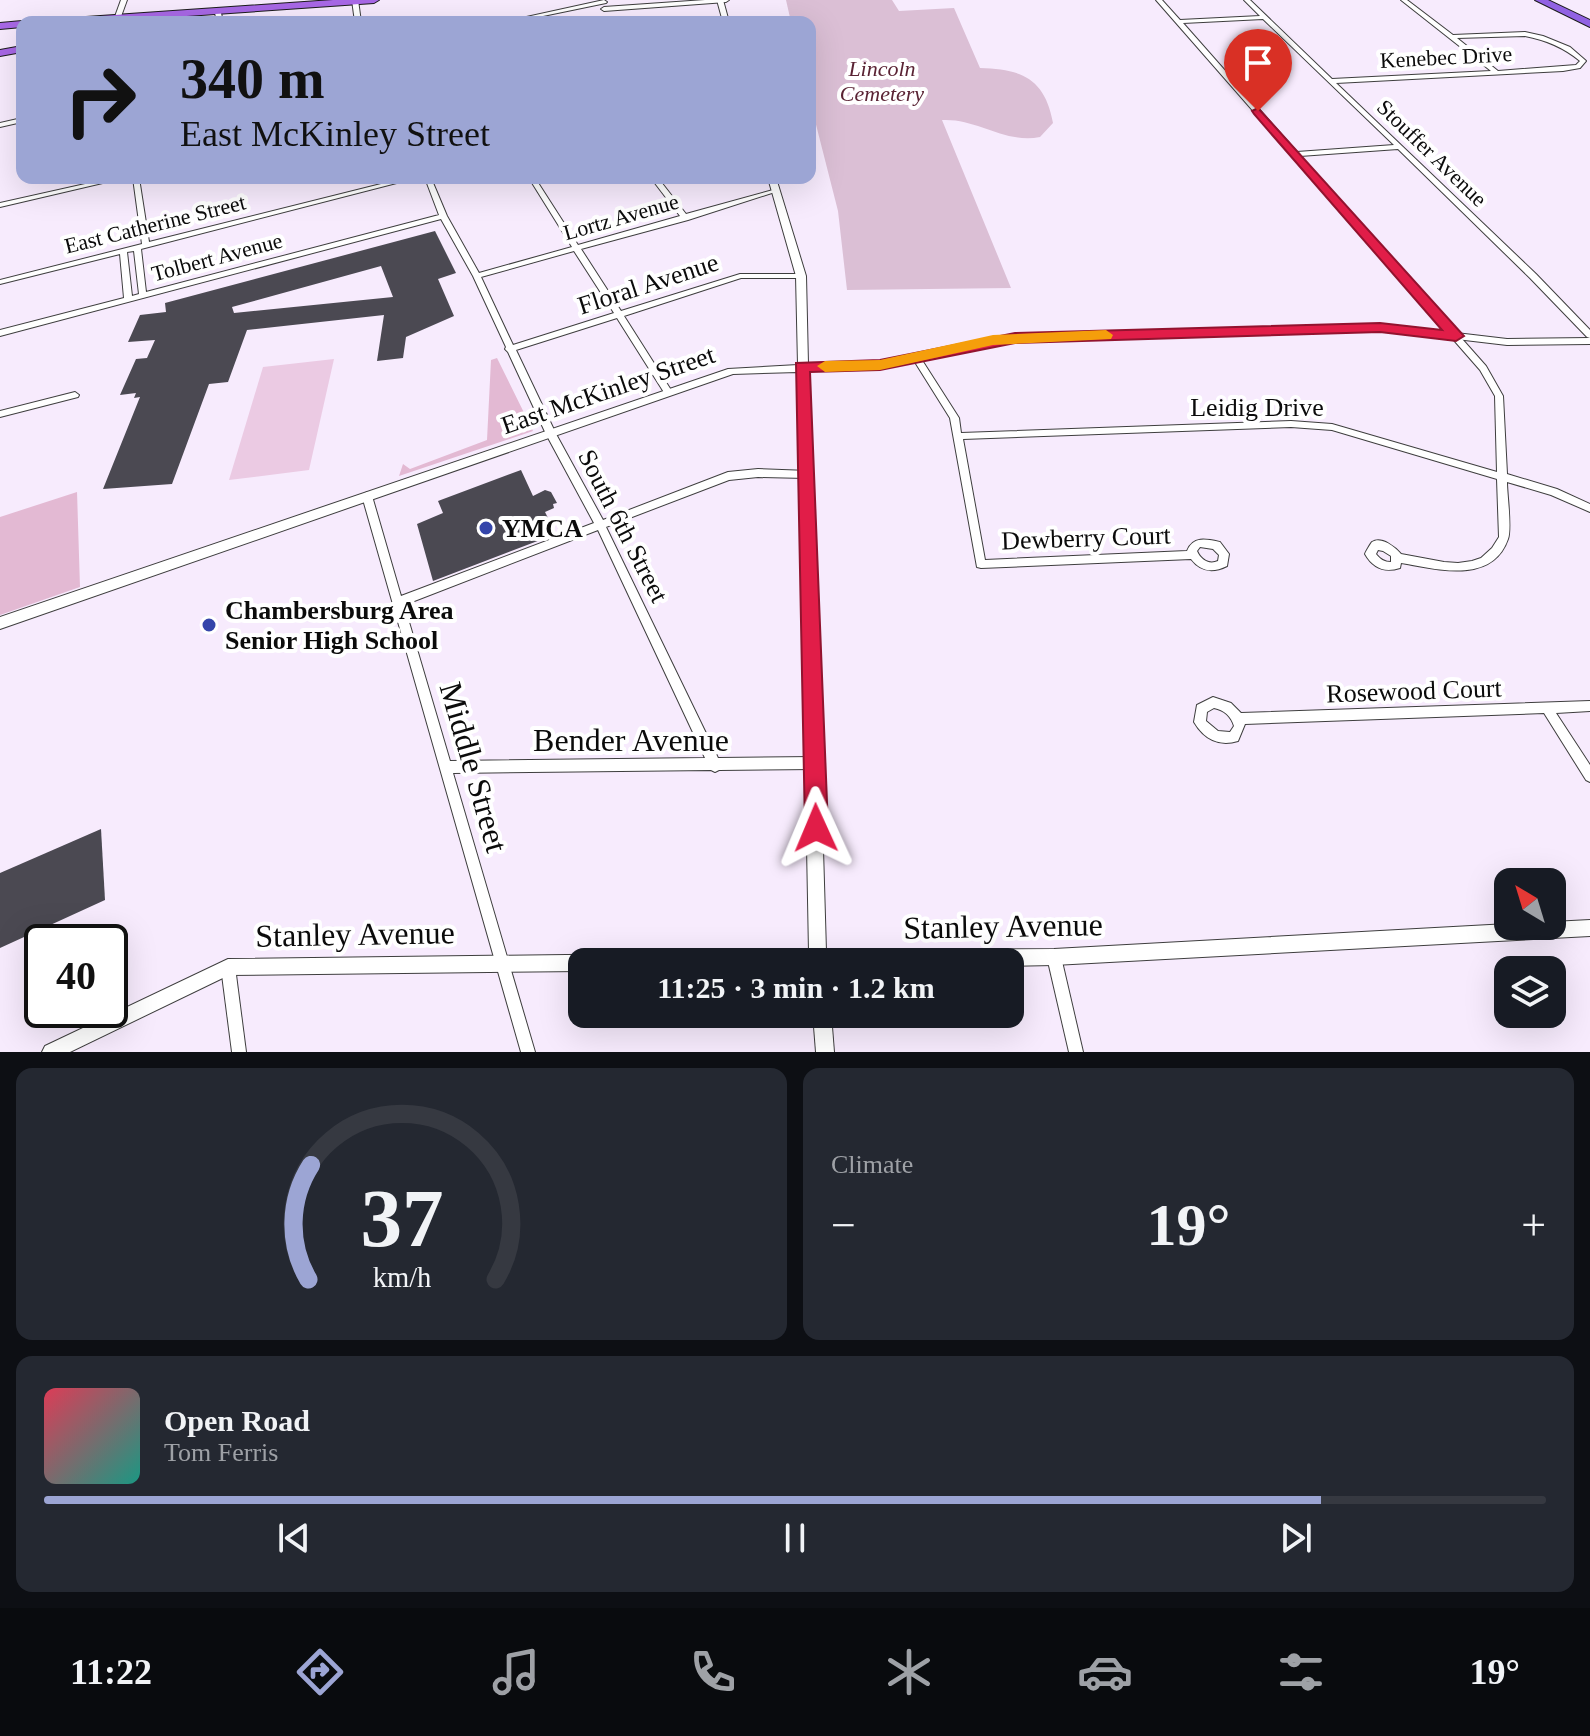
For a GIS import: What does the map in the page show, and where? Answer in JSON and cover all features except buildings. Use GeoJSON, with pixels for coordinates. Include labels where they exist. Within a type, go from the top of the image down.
{"type":"FeatureCollection","features":[{"type":"Feature","properties":{"kind":"highway"},"geometry":{"type":"LineString","coordinates":[[189,16],[233,9],[374,0]]}},
{"type":"Feature","properties":{"kind":"highway"},"geometry":{"type":"LineString","coordinates":[[1538,0],[1590,24]]}},
{"type":"Feature","properties":{"kind":"highway"},"geometry":{"type":"LineString","coordinates":[[1559,0],[1590,15]]}},
{"type":"Feature","properties":{"kind":"highway"},"geometry":{"type":"LineString","coordinates":[[221,16],[233,9]]}},
{"type":"Feature","properties":{"kind":"street"},"geometry":{"type":"LineString","coordinates":[[538,16],[603,4],[726,0]]}},
{"type":"Feature","properties":{"kind":"street"},"geometry":{"type":"LineString","coordinates":[[1159,0],[1456,336],[1483,368],[1499,396],[1504,537],[1490,560],[1474,566],[1449,566],[1398,558]]}},
{"type":"Feature","properties":{"kind":"street","name":"Stouffer Avenue"},"geometry":{"type":"LineString","coordinates":[[1247,0],[1533,276],[1590,338]]}},
{"type":"Feature","properties":{"kind":"street"},"geometry":{"type":"LineString","coordinates":[[1404,0],[1497,73]]}},
{"type":"Feature","properties":{"kind":"street"},"geometry":{"type":"LineString","coordinates":[[1179,22],[1264,17]]}},
{"type":"Feature","properties":{"kind":"street","name":"Kenebec Drive"},"geometry":{"type":"LineString","coordinates":[[1332,81],[1563,69],[1578,67],[1583,61],[1568,48],[1525,34],[1452,37]]}},
{"type":"Feature","properties":{"kind":"street"},"geometry":{"type":"LineString","coordinates":[[1295,154],[1400,147]]}},
{"type":"Feature","properties":{"kind":"street"},"geometry":{"type":"LineString","coordinates":[[0,205],[94,184]]}},
{"type":"Feature","properties":{"kind":"street"},"geometry":{"type":"LineString","coordinates":[[136,184],[143,296]]}},
{"type":"Feature","properties":{"kind":"street","name":"East Catherine Street"},"geometry":{"type":"LineString","coordinates":[[0,282],[389,184]]}},
{"type":"Feature","properties":{"kind":"street","name":"South 6th Street"},"geometry":{"type":"LineString","coordinates":[[430,184],[443,216],[477,276],[551,434],[600,524],[715,766]]}},
{"type":"Feature","properties":{"kind":"street"},"geometry":{"type":"LineString","coordinates":[[536,184],[668,392]]}},
{"type":"Feature","properties":{"kind":"street"},"geometry":{"type":"LineString","coordinates":[[659,184],[685,218]]}},
{"type":"Feature","properties":{"kind":"street"},"geometry":{"type":"LineString","coordinates":[[773,184],[801,276],[818,948]]}},
{"type":"Feature","properties":{"kind":"street","name":"Lortz Avenue"},"geometry":{"type":"LineString","coordinates":[[477,276],[775,191]]}},
{"type":"Feature","properties":{"kind":"street","name":"Tolbert Avenue"},"geometry":{"type":"LineString","coordinates":[[0,333],[443,216]]}},
{"type":"Feature","properties":{"kind":"street"},"geometry":{"type":"LineString","coordinates":[[123,250],[128,299]]}},
{"type":"Feature","properties":{"kind":"street","name":"Floral Avenue"},"geometry":{"type":"LineString","coordinates":[[509,349],[740,276],[801,276]]}},
{"type":"Feature","properties":{"kind":"street","name":"East McKinley Street"},"geometry":{"type":"LineString","coordinates":[[0,623],[732,371],[880,365],[1015,338],[1380,327],[1507,342],[1590,338]]}},
{"type":"Feature","properties":{"kind":"street"},"geometry":{"type":"LineString","coordinates":[[917,359],[944,400],[959,436]]}},
{"type":"Feature","properties":{"kind":"street"},"geometry":{"type":"LineString","coordinates":[[0,414],[75,395]]}},
{"type":"Feature","properties":{"kind":"street","name":"Leidig Drive"},"geometry":{"type":"LineString","coordinates":[[959,436],[1291,424],[1332,427],[1554,492],[1590,508]]}},
{"type":"Feature","properties":{"kind":"street","name":"Dewberry Court"},"geometry":{"type":"LineString","coordinates":[[959,436],[981,564],[1193,555]]}},
{"type":"Feature","properties":{"kind":"street"},"geometry":{"type":"LineString","coordinates":[[399,602],[728,476],[806,474]]}},
{"type":"Feature","properties":{"kind":"street","name":"Middle Street"},"geometry":{"type":"LineString","coordinates":[[367,496],[528,1052]]}},
{"type":"Feature","properties":{"kind":"street","name":"Rosewood Court"},"geometry":{"type":"LineString","coordinates":[[1239,719],[1590,706]]}},
{"type":"Feature","properties":{"kind":"street"},"geometry":{"type":"LineString","coordinates":[[1547,708],[1590,776]]}},
{"type":"Feature","properties":{"kind":"street","name":"Bender Avenue"},"geometry":{"type":"LineString","coordinates":[[447,767],[815,763]]}},
{"type":"Feature","properties":{"kind":"street","name":"Stanley Avenue"},"geometry":{"type":"LineString","coordinates":[[1024,957],[1590,928]]}},
{"type":"Feature","properties":{"kind":"street"},"geometry":{"type":"LineString","coordinates":[[1054,957],[1076,1052]]}},
{"type":"Feature","properties":{"kind":"street","name":"Stanley Avenue"},"geometry":{"type":"LineString","coordinates":[[51,1052],[228,967],[568,961]]}},
{"type":"Feature","properties":{"kind":"street"},"geometry":{"type":"LineString","coordinates":[[228,967],[239,1052]]}},
{"type":"Feature","properties":{"kind":"street"},"geometry":{"type":"LineString","coordinates":[[823,1028],[825,1052]]}},
{"type":"Feature","properties":{"kind":"shaded area"},"geometry":{"type":"Polygon","coordinates":[[[497,358],[533,431],[399,476],[403,464],[410,469],[487,440],[491,360],[497,358]]]}},
{"type":"Feature","properties":{"kind":"shaded area"},"geometry":{"type":"Polygon","coordinates":[[[334,359],[309,470],[229,480],[263,367],[334,359]]]}},
{"type":"Feature","properties":{"kind":"shaded area"},"geometry":{"type":"Polygon","coordinates":[[[77,492],[80,587],[0,615],[0,517],[77,492]]]}},
{"type":"Feature","properties":{"kind":"green space","name":"Lincoln Cemetery"},"geometry":{"type":"Polygon","coordinates":[[[786,0],[892,0],[899,11],[954,8],[980,68],[1019,74],[1037,86],[1044,96],[1053,123],[1040,137],[1015,137],[955,120],[942,120],[1011,288],[847,290],[838,211],[816,125],[816,16],[790,16],[786,0]]]}},
{"type":"Feature","properties":{"kind":"slow traffic"},"geometry":{"type":"LineString","coordinates":[[825,366],[880,365],[993,340],[1106,335]]}},
{"type":"Feature","properties":{"kind":"place","name":"YMCA"},"geometry":{"type":"Point","coordinates":[486,528]}},
{"type":"Feature","properties":{"kind":"place","name":"Chambersburg Area Senior High School"},"geometry":{"type":"Point","coordinates":[209,625]}},
{"type":"Feature","properties":{"kind":"route"},"geometry":{"type":"LineString","coordinates":[[816,828],[802,367],[880,365],[1015,338],[1380,327],[1456,336],[1258,111]]}}]}
